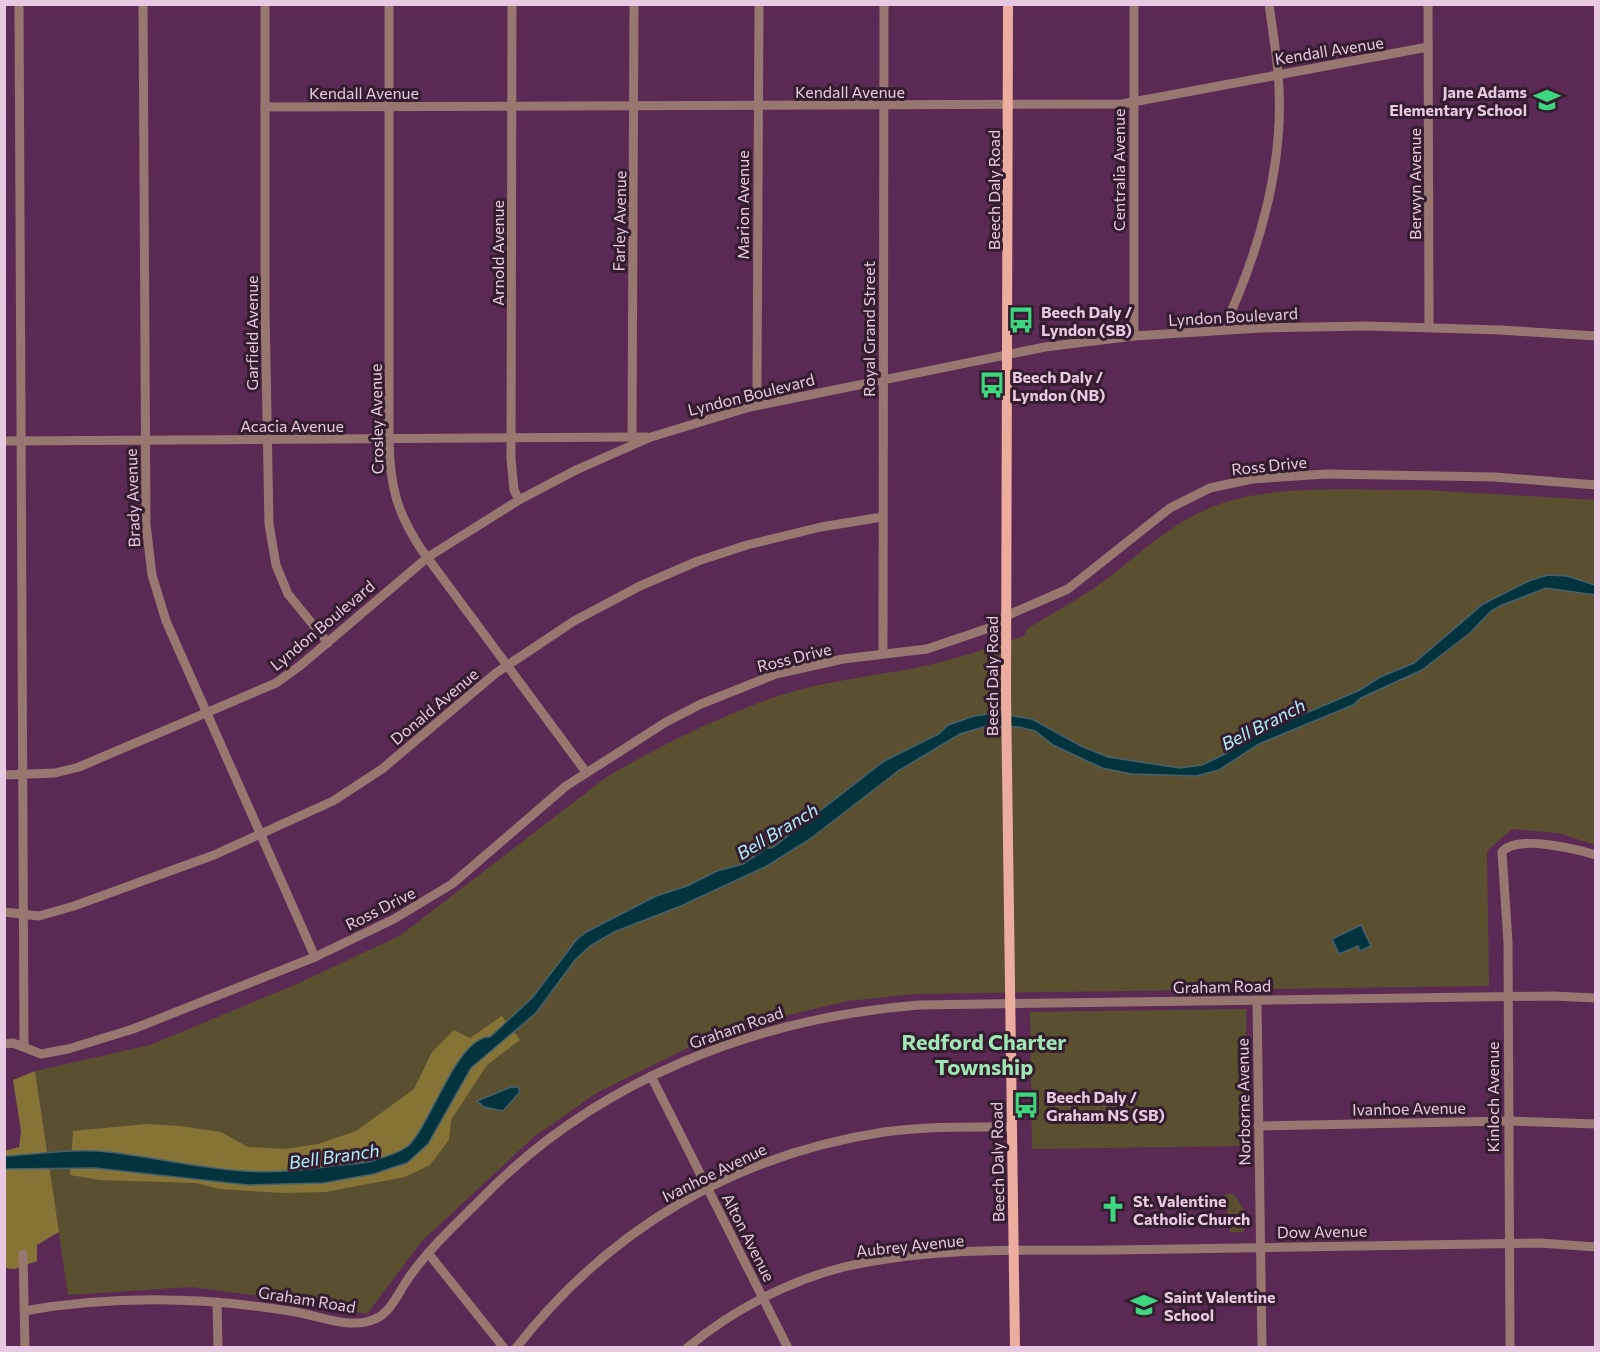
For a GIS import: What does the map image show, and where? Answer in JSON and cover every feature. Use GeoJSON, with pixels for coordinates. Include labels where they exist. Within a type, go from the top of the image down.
{"type":"FeatureCollection","features":[{"type":"Feature","properties":{"kind":"main road","name":"Beech Daly Road"},"geometry":{"type":"LineString","coordinates":[[1008,4],[1006,752],[1015,1347]]}},
{"type":"Feature","properties":{"kind":"street"},"geometry":{"type":"LineString","coordinates":[[4,1044],[24,1047],[19,4]]}},
{"type":"Feature","properties":{"kind":"street","name":"Brady Avenue"},"geometry":{"type":"LineString","coordinates":[[143,4],[146,524],[152,575],[166,621],[315,957]]}},
{"type":"Feature","properties":{"kind":"street","name":"Garfield Avenue"},"geometry":{"type":"LineString","coordinates":[[265,4],[269,524],[276,565],[292,602],[328,643]]}},
{"type":"Feature","properties":{"kind":"street","name":"Crosley Avenue"},"geometry":{"type":"LineString","coordinates":[[389,4],[389,440],[391,476],[397,507],[412,535],[586,772]]}},
{"type":"Feature","properties":{"kind":"street","name":"Arnold Avenue"},"geometry":{"type":"LineString","coordinates":[[512,4],[511,438],[512,472],[519,500]]}},
{"type":"Feature","properties":{"kind":"street","name":"Farley Avenue"},"geometry":{"type":"LineString","coordinates":[[632,437],[634,4]]}},
{"type":"Feature","properties":{"kind":"street","name":"Marion Avenue"},"geometry":{"type":"LineString","coordinates":[[759,4],[757,386],[759,405]]}},
{"type":"Feature","properties":{"kind":"street","name":"Royal Grand Street"},"geometry":{"type":"LineString","coordinates":[[883,654],[882,106],[884,4]]}},
{"type":"Feature","properties":{"kind":"street","name":"Centralia Avenue"},"geometry":{"type":"LineString","coordinates":[[1134,4],[1134,336]]}},
{"type":"Feature","properties":{"kind":"street"},"geometry":{"type":"LineString","coordinates":[[1223,330],[1249,270],[1268,204],[1277,140],[1278,74],[1269,4]]}},
{"type":"Feature","properties":{"kind":"street","name":"Berwyn Avenue"},"geometry":{"type":"LineString","coordinates":[[1428,4],[1429,327]]}},
{"type":"Feature","properties":{"kind":"street","name":"Kendall Avenue"},"geometry":{"type":"LineString","coordinates":[[265,107],[882,106],[1133,102],[1428,47]]}},
{"type":"Feature","properties":{"kind":"street","name":"Lyndon Boulevard"},"geometry":{"type":"LineString","coordinates":[[4,775],[55,773],[79,767],[276,683],[328,643],[362,611],[428,557],[519,500],[586,465],[651,437],[759,405],[1067,343],[1134,336],[1322,326],[1429,327],[1596,336]]}},
{"type":"Feature","properties":{"kind":"street","name":"Acacia Avenue"},"geometry":{"type":"LineString","coordinates":[[4,441],[651,437]]}},
{"type":"Feature","properties":{"kind":"street","name":"Ross Drive"},"geometry":{"type":"LineString","coordinates":[[24,1047],[33,1053],[50,1052],[133,1029],[315,957],[394,919],[452,884],[490,854],[546,801],[586,772],[666,722],[749,684],[797,669],[927,649],[989,628],[1006,616],[1068,589],[1170,508],[1195,495],[1226,484],[1266,477],[1326,474],[1495,477],[1596,485]]}},
{"type":"Feature","properties":{"kind":"street","name":"Donald Avenue"},"geometry":{"type":"LineString","coordinates":[[4,912],[39,916],[75,906],[186,866],[333,801],[366,781],[508,665],[584,615],[640,586],[698,561],[747,545],[798,532],[882,517]]}},
{"type":"Feature","properties":{"kind":"street","name":"Kinloch Avenue"},"geometry":{"type":"LineString","coordinates":[[1509,1347],[1508,942],[1502,857],[1506,847],[1515,844],[1544,844],[1596,855]]}},
{"type":"Feature","properties":{"kind":"street","name":"Graham Road"},"geometry":{"type":"LineString","coordinates":[[24,1311],[131,1300],[217,1302],[296,1312],[350,1323],[366,1322],[387,1311],[411,1272],[508,1173],[589,1112],[651,1076],[736,1040],[815,1018],[919,1005],[1507,997],[1596,998]]}},
{"type":"Feature","properties":{"kind":"street","name":"Norborne Avenue"},"geometry":{"type":"LineString","coordinates":[[1257,1000],[1262,1347]]}},
{"type":"Feature","properties":{"kind":"street","name":"Alton Avenue"},"geometry":{"type":"LineString","coordinates":[[651,1076],[788,1347]]}},
{"type":"Feature","properties":{"kind":"street","name":"Ivanhoe Avenue"},"geometry":{"type":"LineString","coordinates":[[1258,1125],[1508,1121],[1596,1124]]}},
{"type":"Feature","properties":{"kind":"street","name":"Ivanhoe Avenue"},"geometry":{"type":"LineString","coordinates":[[516,1347],[552,1304],[615,1245],[644,1224],[707,1188],[775,1158],[830,1142],[896,1131],[1011,1127]]}},
{"type":"Feature","properties":{"kind":"street","name":"Dow Avenue"},"geometry":{"type":"LineString","coordinates":[[1013,1252],[1558,1243],[1596,1247]]}},
{"type":"Feature","properties":{"kind":"street","name":"Aubrey Avenue"},"geometry":{"type":"LineString","coordinates":[[687,1347],[717,1326],[764,1299],[815,1276],[866,1263],[919,1256],[1013,1252]]}},
{"type":"Feature","properties":{"kind":"street"},"geometry":{"type":"LineString","coordinates":[[428,1253],[504,1347]]}},
{"type":"Feature","properties":{"kind":"street"},"geometry":{"type":"LineString","coordinates":[[24,1254],[25,1347]]}},
{"type":"Feature","properties":{"kind":"street"},"geometry":{"type":"LineString","coordinates":[[217,1302],[218,1347]]}},
{"type":"Feature","properties":{"kind":"shaded area"},"geometry":{"type":"Polygon","coordinates":[[[1424,490],[1595,500],[1595,845],[1558,833],[1512,829],[1487,851],[1489,986],[914,994],[848,1001],[754,1023],[702,1041],[598,1092],[535,1136],[422,1241],[367,1314],[290,1300],[191,1287],[68,1295],[35,1071],[150,1045],[297,984],[401,935],[604,779],[664,745],[730,714],[789,692],[929,665],[1024,636],[1028,628],[1087,593],[1160,537],[1190,517],[1207,509],[1232,500],[1285,491],[1424,490]]]}},
{"type":"Feature","properties":{"kind":"shaded area","name":"Bell Branch"},"geometry":{"type":"Polygon","coordinates":[[[1548,575],[1567,576],[1595,585],[1595,595],[1546,588],[1500,606],[1491,611],[1470,633],[1422,670],[1361,698],[1353,705],[1259,744],[1219,770],[1196,776],[1132,774],[1102,768],[1053,745],[1035,731],[1019,727],[987,726],[960,734],[898,771],[810,839],[767,866],[681,906],[614,932],[590,946],[575,960],[536,1013],[471,1068],[428,1144],[407,1163],[374,1174],[323,1183],[248,1185],[95,1168],[5,1169],[5,1156],[96,1151],[227,1170],[292,1171],[362,1163],[400,1151],[408,1146],[417,1135],[445,1083],[466,1051],[478,1041],[490,1037],[532,998],[577,939],[656,896],[687,886],[717,871],[743,864],[767,848],[772,848],[884,761],[939,734],[948,725],[974,716],[995,713],[1032,719],[1081,746],[1108,757],[1180,768],[1202,765],[1227,753],[1248,736],[1267,725],[1265,721],[1273,715],[1280,724],[1360,690],[1380,677],[1414,663],[1483,604],[1531,580],[1548,575]]]}},
{"type":"Feature","properties":{"kind":"shaded area"},"geometry":{"type":"Polygon","coordinates":[[[1361,925],[1371,946],[1360,951],[1358,946],[1339,954],[1332,939],[1361,925]]]}},
{"type":"Feature","properties":{"kind":"shaded area"},"geometry":{"type":"Polygon","coordinates":[[[1246,1009],[1248,1146],[1032,1149],[1030,1012],[1246,1009]]]}},
{"type":"Feature","properties":{"kind":"shaded area"},"geometry":{"type":"Polygon","coordinates":[[[502,1016],[520,1040],[487,1065],[451,1120],[449,1140],[430,1165],[405,1177],[325,1192],[283,1193],[219,1189],[196,1183],[100,1180],[70,1175],[73,1131],[146,1124],[180,1126],[221,1132],[248,1147],[285,1149],[318,1144],[356,1131],[414,1089],[432,1052],[454,1030],[470,1038],[502,1016]]]}},
{"type":"Feature","properties":{"kind":"shaded area"},"geometry":{"type":"Polygon","coordinates":[[[35,1071],[59,1232],[37,1245],[37,1261],[15,1269],[5,1268],[4,1151],[19,1147],[21,1131],[13,1080],[35,1071]]]}},
{"type":"Feature","properties":{"kind":"shaded area"},"geometry":{"type":"Polygon","coordinates":[[[511,1087],[518,1087],[520,1092],[503,1111],[484,1107],[477,1101],[511,1087]]]}},
{"type":"Feature","properties":{"kind":"shaded area"},"geometry":{"type":"Polygon","coordinates":[[[1225,1194],[1234,1194],[1244,1210],[1244,1232],[1230,1232],[1225,1194]]]}},
{"type":"Feature","properties":{"kind":"place","name":"Jane Adams Elementary School"},"geometry":{"type":"Point","coordinates":[1547,100]}},
{"type":"Feature","properties":{"kind":"place","name":"Beech Daly / Lyndon (SB)"},"geometry":{"type":"Point","coordinates":[1021,320]}},
{"type":"Feature","properties":{"kind":"place","name":"Beech Daly / Lyndon (NB)"},"geometry":{"type":"Point","coordinates":[992,385]}},
{"type":"Feature","properties":{"kind":"place","name":"Beech Daly / Graham NS (SB)"},"geometry":{"type":"Point","coordinates":[1026,1105]}},
{"type":"Feature","properties":{"kind":"place","name":"St. Valentine Catholic Church"},"geometry":{"type":"Point","coordinates":[1113,1209]}},
{"type":"Feature","properties":{"kind":"place","name":"Saint Valentine School"},"geometry":{"type":"Point","coordinates":[1144,1305]}},
{"type":"Feature","properties":{"kind":"district","name":"Redford Charter Township"},"geometry":{"type":"Point","coordinates":[984,1054]}}]}
